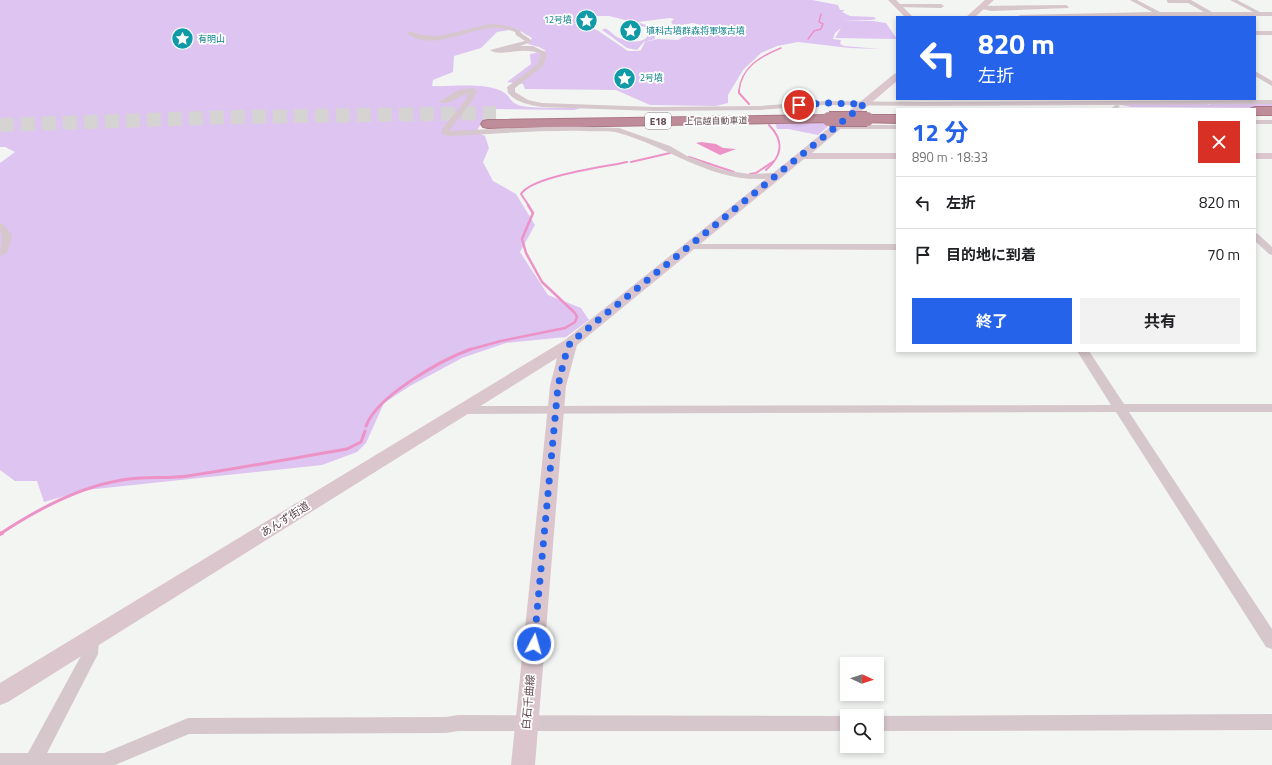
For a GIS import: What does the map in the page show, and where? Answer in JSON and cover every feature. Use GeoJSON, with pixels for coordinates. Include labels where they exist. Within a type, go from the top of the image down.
{"type":"FeatureCollection","features":[{"type":"Feature","properties":{"kind":"highway"},"geometry":{"type":"LineString","coordinates":[[1256,111],[1272,110]]}},
{"type":"Feature","properties":{"kind":"highway","name":"上信越自動車道"},"geometry":{"type":"LineString","coordinates":[[867,112],[896,119]]}},
{"type":"Feature","properties":{"kind":"highway","name":"上信越自動車道"},"geometry":{"type":"LineString","coordinates":[[492,118],[833,120],[867,112],[896,112]]}},
{"type":"Feature","properties":{"kind":"highway"},"geometry":{"type":"LineString","coordinates":[[1256,114],[1272,114]]}},
{"type":"Feature","properties":{"kind":"main road"},"geometry":{"type":"LineString","coordinates":[[895,3],[908,16]]}},
{"type":"Feature","properties":{"kind":"main road"},"geometry":{"type":"LineString","coordinates":[[971,16],[988,3]]}},
{"type":"Feature","properties":{"kind":"main road"},"geometry":{"type":"LineString","coordinates":[[867,112],[896,77]]}},
{"type":"Feature","properties":{"kind":"main road"},"geometry":{"type":"LineString","coordinates":[[570,343],[801,156],[833,120]]}},
{"type":"Feature","properties":{"kind":"main road"},"geometry":{"type":"LineString","coordinates":[[801,156],[896,156]]}},
{"type":"Feature","properties":{"kind":"main road"},"geometry":{"type":"LineString","coordinates":[[1256,156],[1272,156]]}},
{"type":"Feature","properties":{"kind":"main road","name":"あんず街道"},"geometry":{"type":"LineString","coordinates":[[5,689],[90,640],[570,343]]}},
{"type":"Feature","properties":{"kind":"main road","name":"白石千曲線"},"geometry":{"type":"LineString","coordinates":[[522,765],[558,386],[564,360],[570,343]]}},
{"type":"Feature","properties":{"kind":"street"},"geometry":{"type":"LineString","coordinates":[[976,0],[1010,9],[1066,7]]}},
{"type":"Feature","properties":{"kind":"street"},"geometry":{"type":"LineString","coordinates":[[1133,0],[1167,15]]}},
{"type":"Feature","properties":{"kind":"street"},"geometry":{"type":"LineString","coordinates":[[1169,1],[1188,0],[1211,14]]}},
{"type":"Feature","properties":{"kind":"street"},"geometry":{"type":"LineString","coordinates":[[1234,0],[1259,13]]}},
{"type":"Feature","properties":{"kind":"street"},"geometry":{"type":"LineString","coordinates":[[1058,1],[1066,7],[1069,12],[1076,15]]}},
{"type":"Feature","properties":{"kind":"street"},"geometry":{"type":"LineString","coordinates":[[895,3],[941,6]]}},
{"type":"Feature","properties":{"kind":"street"},"geometry":{"type":"LineString","coordinates":[[1101,6],[1112,14]]}},
{"type":"Feature","properties":{"kind":"street"},"geometry":{"type":"LineString","coordinates":[[1164,7],[1167,15]]}},
{"type":"Feature","properties":{"kind":"street"},"geometry":{"type":"LineString","coordinates":[[1041,8],[1054,16],[1112,14],[1272,14]]}},
{"type":"Feature","properties":{"kind":"street"},"geometry":{"type":"LineString","coordinates":[[1010,9],[1020,16]]}},
{"type":"Feature","properties":{"kind":"street"},"geometry":{"type":"LineString","coordinates":[[410,34],[424,37],[444,37],[492,26],[501,26],[518,31],[518,34],[528,40],[528,42],[493,50],[525,47],[536,48],[544,53],[541,65],[511,87],[512,93],[519,99],[529,103],[655,109],[760,108],[825,103],[867,112],[922,104],[1272,102]]}},
{"type":"Feature","properties":{"kind":"street"},"geometry":{"type":"LineString","coordinates":[[1256,33],[1272,33]]}},
{"type":"Feature","properties":{"kind":"street"},"geometry":{"type":"LineString","coordinates":[[1256,74],[1270,82]]}},
{"type":"Feature","properties":{"kind":"street"},"geometry":{"type":"LineString","coordinates":[[1256,80],[1270,82]]}},
{"type":"Feature","properties":{"kind":"street"},"geometry":{"type":"LineString","coordinates":[[444,101],[462,92],[474,90],[468,101],[446,129],[446,132],[449,134],[563,128],[619,130],[667,148],[684,158],[721,172],[749,177],[776,176]]}},
{"type":"Feature","properties":{"kind":"street"},"geometry":{"type":"LineString","coordinates":[[833,120],[896,127]]}},
{"type":"Feature","properties":{"kind":"street"},"geometry":{"type":"LineString","coordinates":[[1256,122],[1272,122]]}},
{"type":"Feature","properties":{"kind":"street"},"geometry":{"type":"LineString","coordinates":[[0,226],[7,235],[7,244],[0,253]]}},
{"type":"Feature","properties":{"kind":"street"},"geometry":{"type":"LineString","coordinates":[[1260,245],[1272,252]]}},
{"type":"Feature","properties":{"kind":"street"},"geometry":{"type":"LineString","coordinates":[[689,247],[896,247]]}},
{"type":"Feature","properties":{"kind":"street"},"geometry":{"type":"LineString","coordinates":[[1084,352],[1272,642]]}},
{"type":"Feature","properties":{"kind":"street"},"geometry":{"type":"LineString","coordinates":[[463,410],[1272,408]]}},
{"type":"Feature","properties":{"kind":"street"},"geometry":{"type":"LineString","coordinates":[[32,763],[90,654],[90,640]]}},
{"type":"Feature","properties":{"kind":"street"},"geometry":{"type":"LineString","coordinates":[[0,761],[32,763],[104,761],[188,726],[446,725],[458,722],[840,723]]}},
{"type":"Feature","properties":{"kind":"street"},"geometry":{"type":"LineString","coordinates":[[884,723],[1272,722]]}},
{"type":"Feature","properties":{"kind":"shaded area"},"geometry":{"type":"Polygon","coordinates":[[[0,0],[812,0],[838,5],[840,10],[845,10],[842,12],[850,16],[874,17],[876,19],[841,20],[886,23],[896,38],[896,39],[835,38],[841,28],[835,33],[833,39],[841,40],[840,44],[844,46],[880,49],[850,48],[798,42],[777,46],[761,53],[743,70],[728,95],[728,103],[716,106],[650,105],[616,90],[525,89],[523,84],[507,82],[531,64],[530,54],[546,51],[528,44],[532,38],[517,29],[497,32],[481,48],[454,56],[453,72],[433,80],[432,86],[487,87],[503,92],[513,102],[522,106],[581,108],[574,110],[490,109],[476,132],[485,136],[489,148],[483,162],[493,181],[516,194],[535,225],[520,252],[548,295],[581,308],[589,320],[566,337],[506,343],[462,358],[410,386],[384,403],[366,443],[357,452],[322,465],[86,490],[44,502],[37,481],[15,481],[0,470],[0,163],[15,152],[5,147],[0,147],[0,0]],[[589,16],[575,19],[580,21],[585,26],[597,30],[628,51],[641,50],[645,42],[658,39],[678,40],[688,33],[696,30],[701,25],[693,23],[674,26],[671,22],[674,19],[670,18],[637,22],[646,25],[664,27],[654,32],[655,39],[644,42],[637,50],[627,48],[602,30],[606,29],[617,37],[626,41],[636,42],[645,39],[650,31],[646,27],[635,25],[633,22],[609,16],[589,16]]]}},
{"type":"Feature","properties":{"kind":"shaded area"},"geometry":{"type":"Polygon","coordinates":[[[1203,103],[1210,105],[1208,103],[1272,104],[1272,108],[1131,107],[1117,104],[1203,103]]]}},
{"type":"Feature","properties":{"kind":"shaded area"},"geometry":{"type":"Polygon","coordinates":[[[775,123],[832,123],[818,135],[788,129],[777,129],[775,123]]]}},
{"type":"Feature","properties":{"kind":"shaded area"},"geometry":{"type":"Polygon","coordinates":[[[701,142],[716,144],[723,148],[736,149],[720,155],[696,143],[701,142]]]}},
{"type":"Feature","properties":{"kind":"waterway"},"geometry":{"type":"LineString","coordinates":[[808,39],[814,31],[821,29],[823,24],[819,22],[821,14]]}},
{"type":"Feature","properties":{"kind":"waterway"},"geometry":{"type":"LineString","coordinates":[[739,91],[744,75],[748,69],[759,59],[781,48]]}},
{"type":"Feature","properties":{"kind":"waterway"},"geometry":{"type":"LineString","coordinates":[[739,91],[739,93],[749,104]]}},
{"type":"Feature","properties":{"kind":"waterway"},"geometry":{"type":"LineString","coordinates":[[769,125],[778,137],[780,148],[773,161]]}},
{"type":"Feature","properties":{"kind":"waterway"},"geometry":{"type":"LineString","coordinates":[[631,162],[670,153]]}},
{"type":"Feature","properties":{"kind":"waterway"},"geometry":{"type":"LineString","coordinates":[[689,157],[734,172]]}},
{"type":"Feature","properties":{"kind":"waterway"},"geometry":{"type":"LineString","coordinates":[[750,174],[756,173],[773,161]]}},
{"type":"Feature","properties":{"kind":"waterway"},"geometry":{"type":"LineString","coordinates":[[766,170],[773,161]]}},
{"type":"Feature","properties":{"kind":"waterway"},"geometry":{"type":"LineString","coordinates":[[529,206],[521,194],[539,182],[570,173],[627,162]]}},
{"type":"Feature","properties":{"kind":"waterway"},"geometry":{"type":"LineString","coordinates":[[469,350],[501,341],[565,328],[575,322],[577,317],[575,313],[542,282],[526,253],[522,239],[533,213],[528,205]]}},
{"type":"Feature","properties":{"kind":"waterway"},"geometry":{"type":"LineString","coordinates":[[366,426],[372,415],[396,391],[427,370],[469,350]]}},
{"type":"Feature","properties":{"kind":"waterway"},"geometry":{"type":"LineString","coordinates":[[2,533],[0,534],[43,508],[74,494],[106,483],[130,479],[188,476],[347,449],[361,442],[365,431]]}},
{"type":"Feature","properties":{"kind":"tunnel"},"geometry":{"type":"LineString","coordinates":[[0,125],[235,117],[496,113]]}},
{"type":"Feature","properties":{"kind":"place","name":"12号墳"},"geometry":{"type":"Point","coordinates":[587,20]}},
{"type":"Feature","properties":{"kind":"place","name":"埴科古墳群森将軍塚古墳"},"geometry":{"type":"Point","coordinates":[630,31]}},
{"type":"Feature","properties":{"kind":"place","name":"有明山"},"geometry":{"type":"Point","coordinates":[182,39]}},
{"type":"Feature","properties":{"kind":"place","name":"2号墳"},"geometry":{"type":"Point","coordinates":[624,78]}},
{"type":"Feature","properties":{"kind":"route"},"geometry":{"type":"LineString","coordinates":[[534,644],[558,386],[564,360],[570,343],[864,104],[825,103],[799,105]]}}]}
